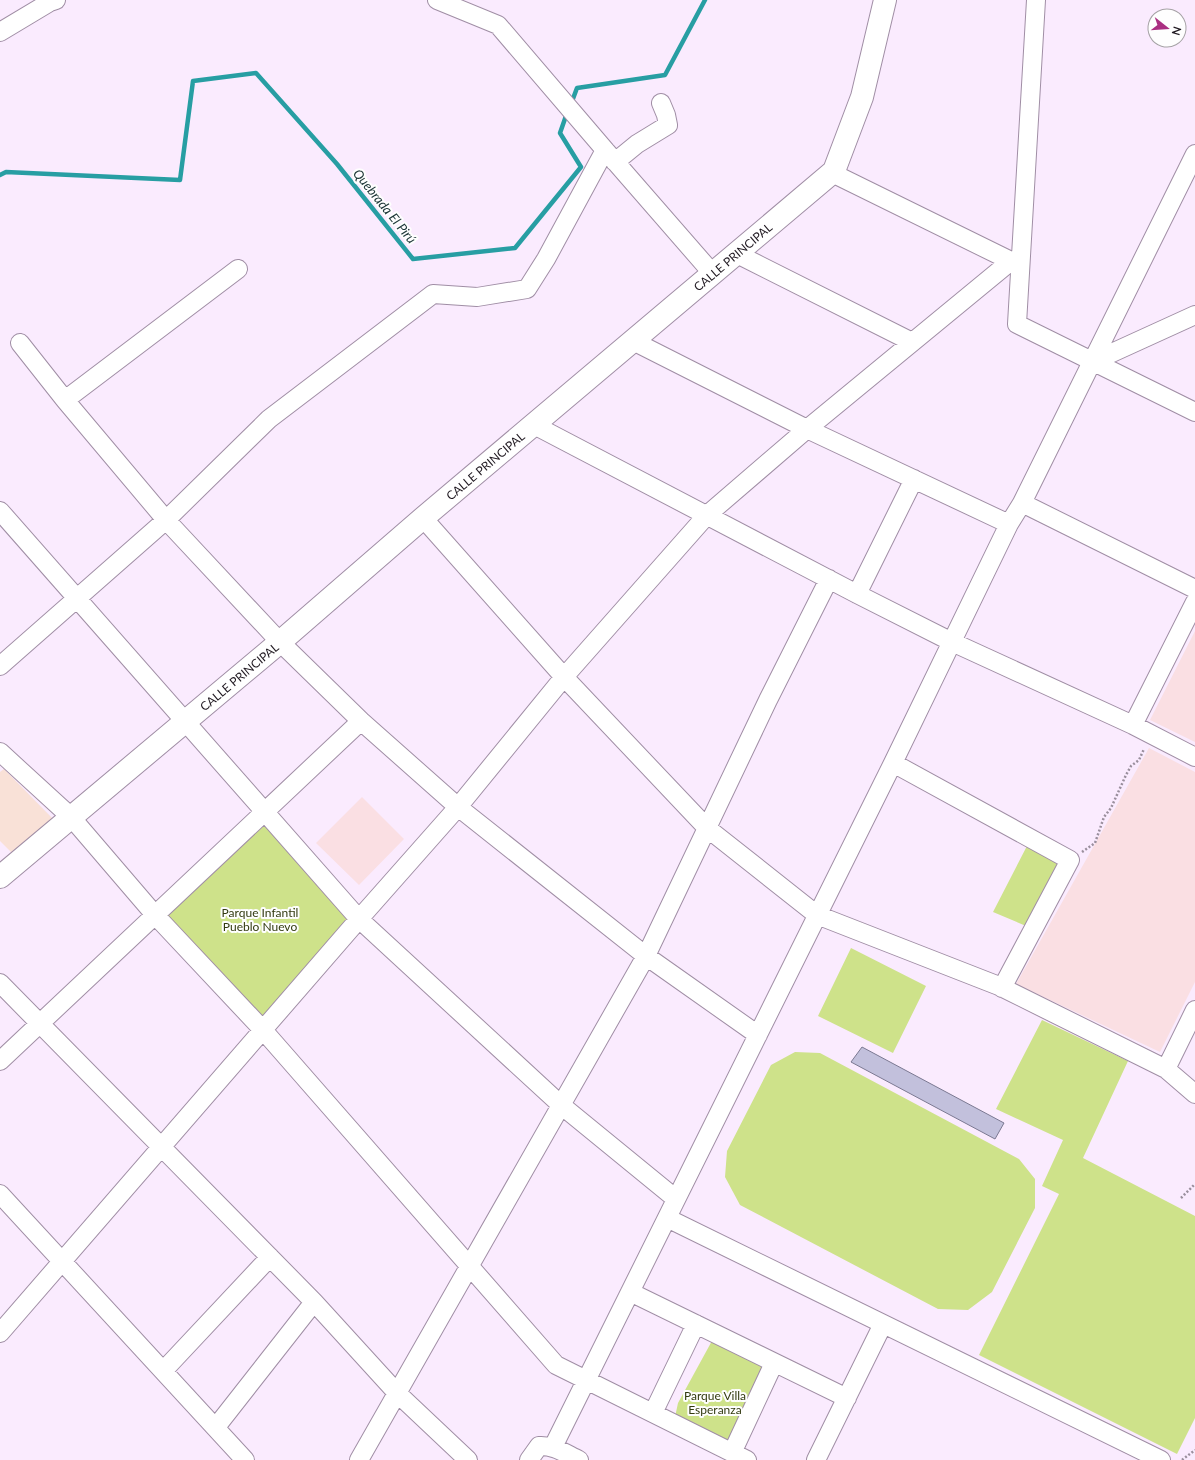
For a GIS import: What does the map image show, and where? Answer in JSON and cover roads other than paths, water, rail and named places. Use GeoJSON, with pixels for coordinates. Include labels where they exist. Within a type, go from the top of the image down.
{"type":"FeatureCollection","features":[{"type":"Feature","properties":{"kind":"main road","name":"CALLE PRINCIPAL"},"geometry":{"type":"LineString","coordinates":[[0,877],[280,642],[423,518],[832,173],[862,97],[885,0]]}},
{"type":"Feature","properties":{"kind":"street"},"geometry":{"type":"LineString","coordinates":[[0,32],[50,2],[56,0]]}},
{"type":"Feature","properties":{"kind":"street"},"geometry":{"type":"LineString","coordinates":[[437,0],[498,25],[713,274]]}},
{"type":"Feature","properties":{"kind":"street"},"geometry":{"type":"LineString","coordinates":[[1036,0],[1016,261],[1017,324],[1195,412]]}},
{"type":"Feature","properties":{"kind":"street"},"geometry":{"type":"LineString","coordinates":[[0,666],[166,520],[268,419],[433,294],[477,297],[527,289],[610,156],[637,144],[668,125],[661,103]]}},
{"type":"Feature","properties":{"kind":"street"},"geometry":{"type":"LineString","coordinates":[[553,1447],[893,763],[1009,524],[1022,503],[1195,154]]}},
{"type":"Feature","properties":{"kind":"street"},"geometry":{"type":"LineString","coordinates":[[832,173],[1016,261]]}},
{"type":"Feature","properties":{"kind":"street"},"geometry":{"type":"LineString","coordinates":[[737,254],[912,342]]}},
{"type":"Feature","properties":{"kind":"street"},"geometry":{"type":"LineString","coordinates":[[0,1333],[63,1262],[262,1030],[458,807],[564,677],[707,515],[807,429],[912,342],[1016,261]]}},
{"type":"Feature","properties":{"kind":"street"},"geometry":{"type":"LineString","coordinates":[[65,400],[238,269]]}},
{"type":"Feature","properties":{"kind":"street"},"geometry":{"type":"LineString","coordinates":[[1092,362],[1195,315]]}},
{"type":"Feature","properties":{"kind":"street"},"geometry":{"type":"LineString","coordinates":[[633,342],[807,429],[1009,524]]}},
{"type":"Feature","properties":{"kind":"street"},"geometry":{"type":"LineString","coordinates":[[20,343],[65,400],[166,520],[280,642],[361,720],[458,807],[646,956],[758,1034]]}},
{"type":"Feature","properties":{"kind":"street"},"geometry":{"type":"LineString","coordinates":[[534,425],[952,642],[1132,725],[1195,757]]}},
{"type":"Feature","properties":{"kind":"street"},"geometry":{"type":"LineString","coordinates":[[857,594],[914,479]]}},
{"type":"Feature","properties":{"kind":"street"},"geometry":{"type":"LineString","coordinates":[[1022,503],[1195,589]]}},
{"type":"Feature","properties":{"kind":"street"},"geometry":{"type":"LineString","coordinates":[[0,511],[359,919],[561,1105],[676,1199]]}},
{"type":"Feature","properties":{"kind":"street"},"geometry":{"type":"LineString","coordinates":[[423,518],[564,677],[707,828],[817,915],[1002,988],[1166,1069],[1195,1094]]}},
{"type":"Feature","properties":{"kind":"street"},"geometry":{"type":"LineString","coordinates":[[359,1460],[646,956],[768,700],[829,579]]}},
{"type":"Feature","properties":{"kind":"street"},"geometry":{"type":"LineString","coordinates":[[1132,725],[1195,602]]}},
{"type":"Feature","properties":{"kind":"street"},"geometry":{"type":"LineString","coordinates":[[0,1061],[361,720]]}},
{"type":"Feature","properties":{"kind":"street"},"geometry":{"type":"LineString","coordinates":[[0,752],[71,817],[155,915],[262,1030],[470,1265],[556,1365],[739,1456],[774,1363]]}},
{"type":"Feature","properties":{"kind":"street"},"geometry":{"type":"LineString","coordinates":[[893,763],[1070,860],[1002,988]]}},
{"type":"Feature","properties":{"kind":"street"},"geometry":{"type":"LineString","coordinates":[[0,983],[314,1302],[397,1393],[468,1460]]}},
{"type":"Feature","properties":{"kind":"street"},"geometry":{"type":"LineString","coordinates":[[1166,1069],[1195,1010]]}},
{"type":"Feature","properties":{"kind":"street"},"geometry":{"type":"LineString","coordinates":[[0,1194],[164,1370],[245,1460]]}},
{"type":"Feature","properties":{"kind":"street"},"geometry":{"type":"LineString","coordinates":[[667,1218],[1161,1460]]}},
{"type":"Feature","properties":{"kind":"street"},"geometry":{"type":"LineString","coordinates":[[164,1370],[270,1257]]}},
{"type":"Feature","properties":{"kind":"street"},"geometry":{"type":"LineString","coordinates":[[630,1292],[847,1398]]}},
{"type":"Feature","properties":{"kind":"street"},"geometry":{"type":"LineString","coordinates":[[216,1427],[314,1302]]}},
{"type":"Feature","properties":{"kind":"street"},"geometry":{"type":"LineString","coordinates":[[653,1413],[696,1324]]}},
{"type":"Feature","properties":{"kind":"street"},"geometry":{"type":"LineString","coordinates":[[816,1460],[884,1324]]}},
{"type":"Feature","properties":{"kind":"street"},"geometry":{"type":"LineString","coordinates":[[530,1460],[540,1446],[553,1447],[579,1460]]}},
{"type":"Feature","properties":{"kind":"waterway","name":"Quebrada El Pirú"},"geometry":{"type":"LineString","coordinates":[[571,104],[577,88],[665,75],[705,0]]}},
{"type":"Feature","properties":{"kind":"waterway","name":"Quebrada El Pirú"},"geometry":{"type":"LineString","coordinates":[[0,175],[6,172],[180,180],[193,81],[256,73],[337,164],[413,259],[515,248],[581,167],[560,133],[567,113]]}},
{"type":"Feature","properties":{"kind":"park label","name":"Parque Infantil Pueblo Nuevo"},"geometry":{"type":"Point","coordinates":[260,919]}},
{"type":"Feature","properties":{"kind":"park label","name":"Parque Villa Esperanza"},"geometry":{"type":"Point","coordinates":[715,1402]}}]}
